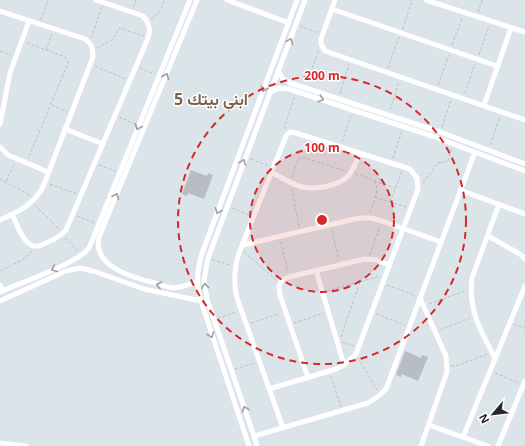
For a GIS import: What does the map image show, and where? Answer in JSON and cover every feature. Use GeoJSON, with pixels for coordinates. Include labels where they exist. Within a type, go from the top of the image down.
{"type":"FeatureCollection","features":[{"type":"Feature","properties":{"kind":"street"},"geometry":{"type":"LineString","coordinates":[[12,214],[24,238],[30,244],[35,246],[39,246],[62,234],[68,226],[150,33],[150,27],[143,16],[96,0]]}},
{"type":"Feature","properties":{"kind":"street"},"geometry":{"type":"LineString","coordinates":[[0,285],[1,292],[82,256],[89,248],[190,0]]}},
{"type":"Feature","properties":{"kind":"street"},"geometry":{"type":"LineString","coordinates":[[197,282],[172,288],[118,271],[108,264],[103,258],[99,252],[98,242],[198,0]]}},
{"type":"Feature","properties":{"kind":"street"},"geometry":{"type":"LineString","coordinates":[[227,0],[288,23]]}},
{"type":"Feature","properties":{"kind":"street"},"geometry":{"type":"LineString","coordinates":[[249,446],[201,301],[197,282],[198,269],[201,256],[297,0]]}},
{"type":"Feature","properties":{"kind":"street"},"geometry":{"type":"LineString","coordinates":[[257,446],[214,319],[205,290],[204,280],[208,258],[304,0]]}},
{"type":"Feature","properties":{"kind":"street"},"geometry":{"type":"LineString","coordinates":[[335,0],[322,34],[321,44],[325,51],[525,120]]}},
{"type":"Feature","properties":{"kind":"street"},"geometry":{"type":"LineString","coordinates":[[426,0],[525,32]]}},
{"type":"Feature","properties":{"kind":"street"},"geometry":{"type":"LineString","coordinates":[[332,9],[497,66]]}},
{"type":"Feature","properties":{"kind":"street"},"geometry":{"type":"LineString","coordinates":[[0,11],[85,39],[90,42],[93,51],[93,57],[44,182],[33,200],[19,211],[0,220]]}},
{"type":"Feature","properties":{"kind":"street"},"geometry":{"type":"LineString","coordinates":[[0,124],[8,81],[29,21]]}},
{"type":"Feature","properties":{"kind":"street"},"geometry":{"type":"LineString","coordinates":[[484,105],[511,28]]}},
{"type":"Feature","properties":{"kind":"street"},"geometry":{"type":"LineString","coordinates":[[167,55],[174,57]]}},
{"type":"Feature","properties":{"kind":"street"},"geometry":{"type":"LineString","coordinates":[[278,71],[297,92],[404,126],[525,171]]}},
{"type":"Feature","properties":{"kind":"street"},"geometry":{"type":"LineString","coordinates":[[271,92],[279,88],[290,86],[340,98],[440,132],[525,164]]}},
{"type":"Feature","properties":{"kind":"street"},"geometry":{"type":"LineString","coordinates":[[339,105],[340,98]]}},
{"type":"Feature","properties":{"kind":"street"},"geometry":{"type":"LineString","coordinates":[[388,121],[389,114]]}},
{"type":"Feature","properties":{"kind":"street"},"geometry":{"type":"LineString","coordinates":[[65,129],[103,144]]}},
{"type":"Feature","properties":{"kind":"street"},"geometry":{"type":"LineString","coordinates":[[269,389],[308,378],[344,365],[356,354],[418,189],[418,183],[414,173],[410,169],[296,132],[290,132],[286,136],[242,247],[235,266],[234,277],[234,288],[282,428]]}},
{"type":"Feature","properties":{"kind":"street"},"geometry":{"type":"LineString","coordinates":[[0,147],[8,155],[48,172]]}},
{"type":"Feature","properties":{"kind":"street"},"geometry":{"type":"LineString","coordinates":[[254,436],[368,403],[380,395],[389,382],[475,152]]}},
{"type":"Feature","properties":{"kind":"street"},"geometry":{"type":"LineString","coordinates":[[272,170],[290,182],[304,187],[321,186],[340,182],[344,179],[351,172],[360,153]]}},
{"type":"Feature","properties":{"kind":"street"},"geometry":{"type":"LineString","coordinates":[[513,166],[515,160]]}},
{"type":"Feature","properties":{"kind":"street"},"geometry":{"type":"LineString","coordinates":[[460,190],[525,214]]}},
{"type":"Feature","properties":{"kind":"street"},"geometry":{"type":"LineString","coordinates":[[495,358],[474,316],[471,288],[472,278],[499,204]]}},
{"type":"Feature","properties":{"kind":"street"},"geometry":{"type":"LineString","coordinates":[[242,247],[331,223],[367,218],[382,221],[441,242]]}},
{"type":"Feature","properties":{"kind":"street"},"geometry":{"type":"LineString","coordinates":[[488,236],[520,254],[525,259]]}},
{"type":"Feature","properties":{"kind":"street"},"geometry":{"type":"LineString","coordinates":[[93,240],[98,242]]}},
{"type":"Feature","properties":{"kind":"street"},"geometry":{"type":"LineString","coordinates":[[308,378],[279,290],[282,280],[289,276],[368,259],[390,265]]}},
{"type":"Feature","properties":{"kind":"street"},"geometry":{"type":"LineString","coordinates":[[69,262],[72,269]]}},
{"type":"Feature","properties":{"kind":"street"},"geometry":{"type":"LineString","coordinates":[[0,301],[72,269],[80,268],[93,271],[144,289],[201,301]]}},
{"type":"Feature","properties":{"kind":"street"},"geometry":{"type":"LineString","coordinates":[[316,270],[344,365]]}},
{"type":"Feature","properties":{"kind":"street"},"geometry":{"type":"LineString","coordinates":[[116,279],[118,271]]}},
{"type":"Feature","properties":{"kind":"street"},"geometry":{"type":"LineString","coordinates":[[463,437],[525,286]]}},
{"type":"Feature","properties":{"kind":"street"},"geometry":{"type":"LineString","coordinates":[[420,298],[446,356],[448,364],[445,380],[421,446]]}},
{"type":"Feature","properties":{"kind":"street"},"geometry":{"type":"LineString","coordinates":[[498,446],[524,383]]}},
{"type":"Feature","properties":{"kind":"street"},"geometry":{"type":"LineString","coordinates":[[428,425],[488,446]]}},
{"type":"Feature","properties":{"kind":"street"},"geometry":{"type":"LineString","coordinates":[[0,443],[26,446]]}},
{"type":"Feature","properties":{"kind":"path"},"geometry":{"type":"LineString","coordinates":[[40,24],[48,0]]}},
{"type":"Feature","properties":{"kind":"path"},"geometry":{"type":"LineString","coordinates":[[132,12],[136,0]]}},
{"type":"Feature","properties":{"kind":"path"},"geometry":{"type":"LineString","coordinates":[[147,21],[157,16],[165,0]]}},
{"type":"Feature","properties":{"kind":"path"},"geometry":{"type":"LineString","coordinates":[[386,72],[412,0]]}},
{"type":"Feature","properties":{"kind":"path"},"geometry":{"type":"LineString","coordinates":[[476,16],[482,0]]}},
{"type":"Feature","properties":{"kind":"path"},"geometry":{"type":"LineString","coordinates":[[90,42],[103,2]]}},
{"type":"Feature","properties":{"kind":"path"},"geometry":{"type":"LineString","coordinates":[[437,89],[464,12]]}},
{"type":"Feature","properties":{"kind":"path"},"geometry":{"type":"LineString","coordinates":[[464,98],[491,21]]}},
{"type":"Feature","properties":{"kind":"path"},"geometry":{"type":"LineString","coordinates":[[296,24],[322,34]]}},
{"type":"Feature","properties":{"kind":"path"},"geometry":{"type":"LineString","coordinates":[[93,51],[113,39],[119,28],[148,38]]}},
{"type":"Feature","properties":{"kind":"path"},"geometry":{"type":"LineString","coordinates":[[46,50],[54,29]]}},
{"type":"Feature","properties":{"kind":"path"},"geometry":{"type":"LineString","coordinates":[[22,41],[65,57],[68,63],[26,163]]}},
{"type":"Feature","properties":{"kind":"path"},"geometry":{"type":"LineString","coordinates":[[312,68],[321,44]]}},
{"type":"Feature","properties":{"kind":"path"},"geometry":{"type":"LineString","coordinates":[[0,51],[16,56]]}},
{"type":"Feature","properties":{"kind":"path"},"geometry":{"type":"LineString","coordinates":[[340,98],[351,60]]}},
{"type":"Feature","properties":{"kind":"path"},"geometry":{"type":"LineString","coordinates":[[90,64],[130,80]]}},
{"type":"Feature","properties":{"kind":"path"},"geometry":{"type":"LineString","coordinates":[[136,66],[159,76]]}},
{"type":"Feature","properties":{"kind":"path"},"geometry":{"type":"LineString","coordinates":[[389,114],[401,77]]}},
{"type":"Feature","properties":{"kind":"path"},"geometry":{"type":"LineString","coordinates":[[286,136],[285,125],[297,92]]}},
{"type":"Feature","properties":{"kind":"path"},"geometry":{"type":"LineString","coordinates":[[440,132],[453,94]]}},
{"type":"Feature","properties":{"kind":"path"},"geometry":{"type":"LineString","coordinates":[[51,104],[71,114]]}},
{"type":"Feature","properties":{"kind":"path"},"geometry":{"type":"LineString","coordinates":[[341,147],[353,110]]}},
{"type":"Feature","properties":{"kind":"path"},"geometry":{"type":"LineString","coordinates":[[488,150],[501,111]]}},
{"type":"Feature","properties":{"kind":"path"},"geometry":{"type":"LineString","coordinates":[[115,116],[139,126]]}},
{"type":"Feature","properties":{"kind":"path"},"geometry":{"type":"LineString","coordinates":[[392,162],[404,126]]}},
{"type":"Feature","properties":{"kind":"path"},"geometry":{"type":"LineString","coordinates":[[418,189],[438,163],[448,161],[454,144]]}},
{"type":"Feature","properties":{"kind":"path"},"geometry":{"type":"LineString","coordinates":[[245,157],[272,170]]}},
{"type":"Feature","properties":{"kind":"path"},"geometry":{"type":"LineString","coordinates":[[300,231],[290,182],[298,159],[301,157],[351,172],[395,188]]}},
{"type":"Feature","properties":{"kind":"path"},"geometry":{"type":"LineString","coordinates":[[6,182],[17,159]]}},
{"type":"Feature","properties":{"kind":"path"},"geometry":{"type":"LineString","coordinates":[[95,164],[120,173]]}},
{"type":"Feature","properties":{"kind":"path"},"geometry":{"type":"LineString","coordinates":[[390,202],[404,166]]}},
{"type":"Feature","properties":{"kind":"path"},"geometry":{"type":"LineString","coordinates":[[0,179],[33,200],[82,256]]}},
{"type":"Feature","properties":{"kind":"path"},"geometry":{"type":"LineString","coordinates":[[367,218],[377,188],[374,181]]}},
{"type":"Feature","properties":{"kind":"path"},"geometry":{"type":"LineString","coordinates":[[44,182],[81,195]]}},
{"type":"Feature","properties":{"kind":"path"},"geometry":{"type":"LineString","coordinates":[[374,197],[411,208]]}},
{"type":"Feature","properties":{"kind":"path"},"geometry":{"type":"LineString","coordinates":[[228,206],[254,217]]}},
{"type":"Feature","properties":{"kind":"path"},"geometry":{"type":"LineString","coordinates":[[73,214],[99,225]]}},
{"type":"Feature","properties":{"kind":"path"},"geometry":{"type":"LineString","coordinates":[[368,259],[382,221]]}},
{"type":"Feature","properties":{"kind":"path"},"geometry":{"type":"LineString","coordinates":[[331,223],[340,265]]}},
{"type":"Feature","properties":{"kind":"path"},"geometry":{"type":"LineString","coordinates":[[280,236],[289,276]]}},
{"type":"Feature","properties":{"kind":"path"},"geometry":{"type":"LineString","coordinates":[[0,271],[24,259],[35,246]]}},
{"type":"Feature","properties":{"kind":"path"},"geometry":{"type":"LineString","coordinates":[[242,247],[280,283]]}},
{"type":"Feature","properties":{"kind":"path"},"geometry":{"type":"LineString","coordinates":[[208,258],[235,266]]}},
{"type":"Feature","properties":{"kind":"path"},"geometry":{"type":"LineString","coordinates":[[322,292],[386,274]]}},
{"type":"Feature","properties":{"kind":"path"},"geometry":{"type":"LineString","coordinates":[[358,347],[339,341],[360,282]]}},
{"type":"Feature","properties":{"kind":"path"},"geometry":{"type":"LineString","coordinates":[[383,284],[420,298]]}},
{"type":"Feature","properties":{"kind":"path"},"geometry":{"type":"LineString","coordinates":[[424,306],[471,288]]}},
{"type":"Feature","properties":{"kind":"path"},"geometry":{"type":"LineString","coordinates":[[214,319],[241,310]]}},
{"type":"Feature","properties":{"kind":"path"},"geometry":{"type":"LineString","coordinates":[[246,325],[286,312]]}},
{"type":"Feature","properties":{"kind":"path"},"geometry":{"type":"LineString","coordinates":[[290,324],[328,312]]}},
{"type":"Feature","properties":{"kind":"path"},"geometry":{"type":"LineString","coordinates":[[372,312],[410,327]]}},
{"type":"Feature","properties":{"kind":"path"},"geometry":{"type":"LineString","coordinates":[[435,332],[474,316]]}},
{"type":"Feature","properties":{"kind":"path"},"geometry":{"type":"LineString","coordinates":[[510,322],[525,328]]}},
{"type":"Feature","properties":{"kind":"path"},"geometry":{"type":"LineString","coordinates":[[448,364],[459,366],[492,352]]}},
{"type":"Feature","properties":{"kind":"path"},"geometry":{"type":"LineString","coordinates":[[356,354],[380,395]]}},
{"type":"Feature","properties":{"kind":"path"},"geometry":{"type":"LineString","coordinates":[[231,370],[259,361]]}},
{"type":"Feature","properties":{"kind":"path"},"geometry":{"type":"LineString","coordinates":[[329,371],[342,410]]}},
{"type":"Feature","properties":{"kind":"path"},"geometry":{"type":"LineString","coordinates":[[490,371],[524,383]]}},
{"type":"Feature","properties":{"kind":"building"},"geometry":{"type":"Polygon","coordinates":[[[191,170],[207,176],[208,173],[213,175],[204,199],[188,193],[187,196],[182,194],[191,170]]]}},
{"type":"Feature","properties":{"kind":"building"},"geometry":{"type":"Polygon","coordinates":[[[405,351],[421,358],[422,355],[428,357],[418,381],[402,374],[401,377],[396,375],[405,351]]]}},
{"type":"Feature","properties":{"kind":"district","name":"ابنى بيتك 5"},"geometry":{"type":"Point","coordinates":[211,99]}}]}
